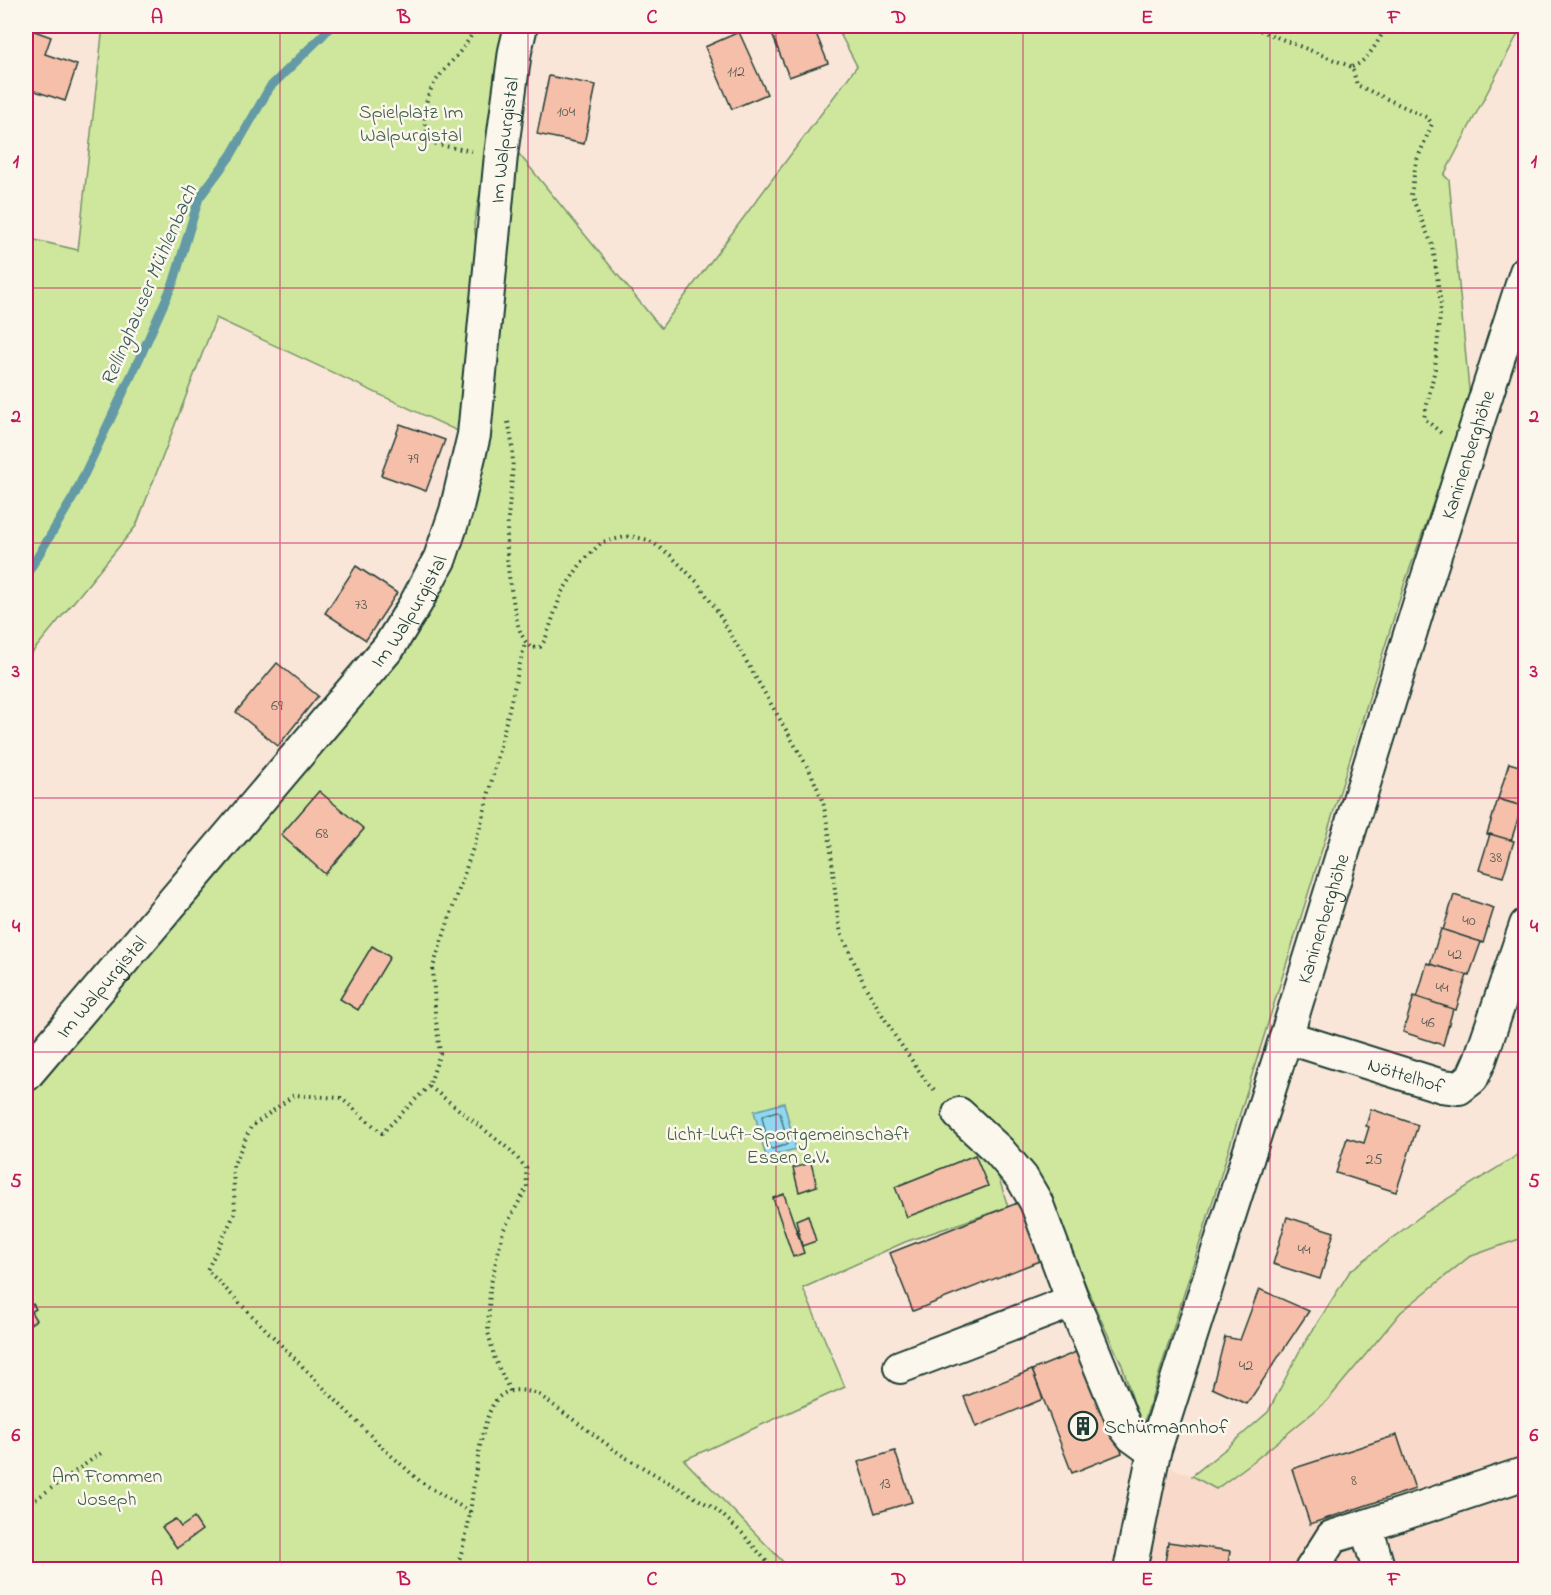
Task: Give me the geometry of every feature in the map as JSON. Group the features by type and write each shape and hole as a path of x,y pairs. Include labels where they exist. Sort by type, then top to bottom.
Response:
{"street":[{"name":"Im Walpurgistal","path":"26,1075 388,648 440,558 456,511 474,435 501,155 515,51 521,26"},
{"name":"Kaninenberghöhe","path":"1130,1569 1154,1452 1286,1036 1422,592 1526,272"},
{"name":"Nöttelhof","path":"1286,1036 1442,1086 1459,1088 1472,1078 1520,968 1526,925"},
{"path":"959,1114 999,1151 1022,1178 1036,1202 1125,1427 1132,1436 1154,1452"},
{"path":"900,1367 1074,1301"},
{"path":"1311,1569 1332,1537 1526,1473"},
{"path":"1366,1526 1378,1569"}],"path":[{"path":"476,26 428,94 424,110 425,127 428,139 438,146 501,155"},
{"path":"1249,26 1352,67 1364,60 1387,26"},
{"path":"1352,67 1357,85 1428,118 1432,124 1416,162 1411,195 1433,247 1441,305 1435,369 1424,418 1466,457"},
{"path":"480,383 507,418 512,438 513,467 507,550 519,630 525,642 531,648 540,647 545,640 562,592 582,562 602,542 630,536 649,540 670,555 697,582 716,609 811,774 823,802 829,833 839,926 865,986 895,1036 929,1085 959,1114"},
{"path":"470,1512 421,1482 384,1449 207,1270 235,1213 233,1166 251,1127 294,1095 341,1098 382,1133 429,1086 440,1053 433,967 482,821 525,642"},
{"path":"429,1086 510,1150 526,1168 527,1187 503,1231 490,1288 488,1332 495,1360 510,1391"},
{"path":"456,1569 470,1512 486,1422 492,1404 500,1395 510,1391 524,1390 538,1394 623,1456 717,1510 742,1533 774,1569"},
{"path":"26,1506 104,1451"}],"shaded area":[{"path":"1525,1237 1525,1569 1138,1570 1171,1467 1216,1489 1327,1401 1401,1312 1469,1257"}],"green space":[{"name":"Spielplatz Im Walpurgistal","path":"103,26 504,26 474,224 484,298 468,436 216,318 136,526 26,660 26,238 78,250"},
{"path":"836,26 1522,26 1444,175 1449,180 1470,400 1404,585 1142,1429 1122,1365 1054,1210 1051,1195 1031,1166 989,1147 1008,1207 905,1242 803,1288 845,1387 684,1460 790,1569 26,1570 26,1084 443,558 506,138 661,328 857,66"},
{"path":"1525,1149 1525,1237 1469,1257 1401,1312 1327,1401 1216,1489 1192,1476 1268,1412 1299,1352 1350,1271 1426,1212"}],"water":[{"path":"784,1103 796,1149 766,1157 754,1111"}],"building":[{"path":"770,26 813,26 828,63 789,77"},
{"path":"26,28 51,37 45,54 77,65 65,101 26,88"},
{"path":"739,32 767,94 732,109 705,47"},
{"path":"549,76 596,85 584,144 537,134"},
{"path":"400,424 445,440 426,491 381,475"},
{"path":"356,566 397,593 366,640 325,613"},
{"path":"277,663 318,696 278,746 236,712"},
{"path":"1509,763 1526,768 1526,795 1522,806 1498,799"},
{"path":"319,791 364,829 325,874 281,835"},
{"path":"1498,799 1522,806 1511,841 1487,834"},
{"path":"1490,834 1514,841 1503,877 1479,870"},
{"path":"1454,895 1494,908 1483,943 1443,930"},
{"path":"1441,929 1481,942 1469,976 1430,964"},
{"path":"372,946 390,957 358,1010 340,999"},
{"path":"1427,963 1467,975 1456,1010 1417,998"},
{"path":"1414,996 1453,1009 1443,1045 1403,1032"},
{"path":"1371,1109 1418,1125 1396,1192 1336,1173 1347,1138 1364,1143"},
{"path":"975,1155 988,1186 907,1217 895,1187"},
{"path":"811,1163 817,1186 799,1192 793,1168"},
{"path":"784,1194 804,1253 793,1257 773,1198"},
{"path":"1020,1202 1042,1260 913,1311 890,1253"},
{"path":"808,1215 816,1241 802,1246 796,1220"},
{"path":"1287,1217 1334,1232 1320,1279 1273,1264"},
{"path":"1259,1289 1309,1311 1247,1404 1212,1388 1225,1337 1240,1340"},
{"path":"33,1304 36,1309 31,1312 36,1320 26,1327 26,1308"},
{"name":"Schürmannhof","path":"1081,1350 1122,1453 1072,1473 1032,1370"},
{"path":"1032,1370 1043,1399 976,1427 964,1397"},
{"path":"1397,1435 1415,1489 1310,1524 1292,1469"},
{"path":"895,1451 912,1502 875,1513 858,1462"},
{"path":"194,1518 202,1530 177,1548 162,1527 175,1519 181,1527"},
{"path":"1168,1542 1230,1551 1227,1570 1164,1570"}],"waterway":[{"name":"Rellinghauser Mühlenbach","path":"26,576 74,496 141,355 174,281 199,198 231,155 270,87 331,26"}],"place":[{"name":"Schürmannhof","path":"1083,1426"}],"park label":[{"name":"Licht-Luft-Sportgemeinschaft Essen e.V.","path":"788,1144"},
{"name":"Am Frommen Joseph","path":"107,1486"}]}
